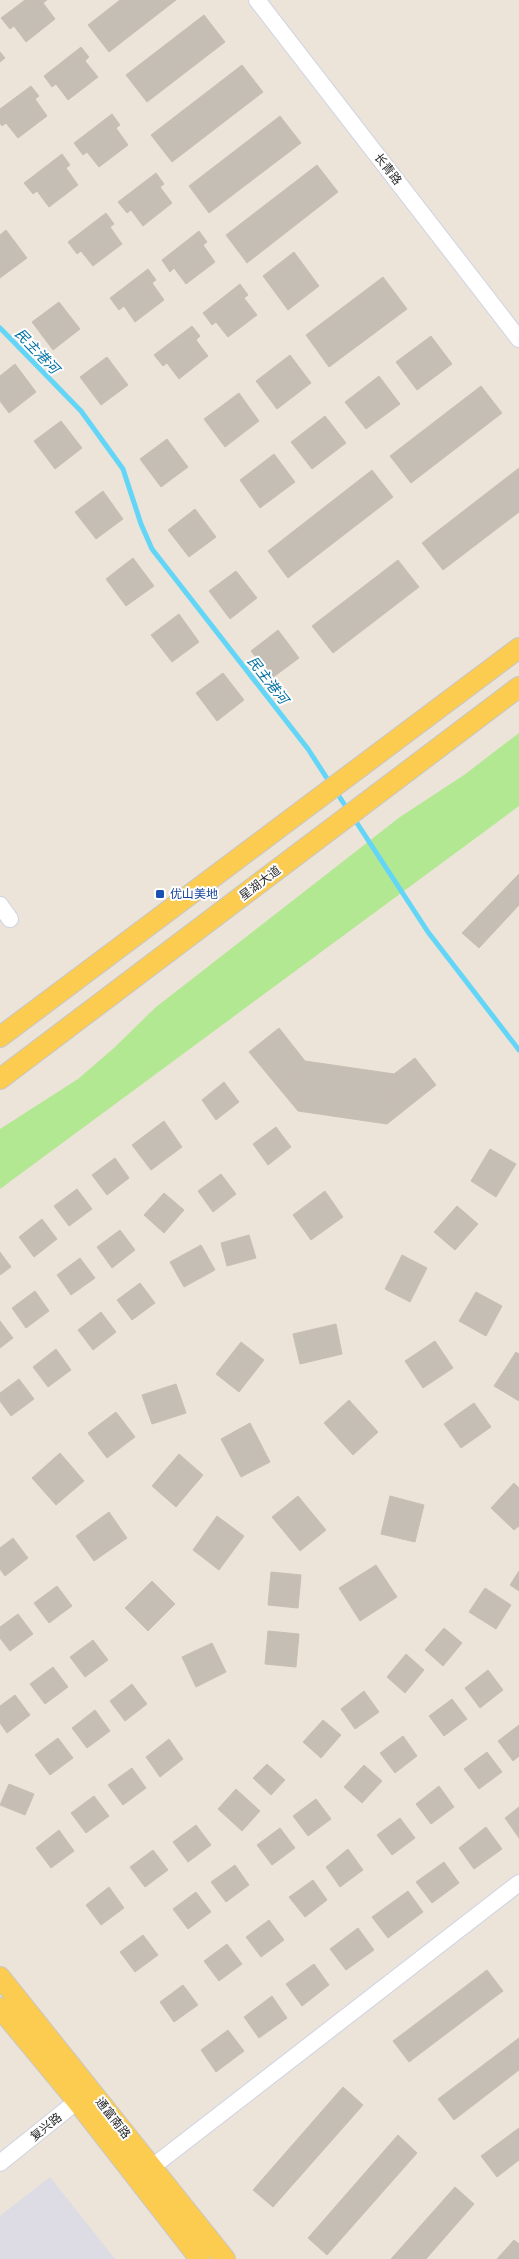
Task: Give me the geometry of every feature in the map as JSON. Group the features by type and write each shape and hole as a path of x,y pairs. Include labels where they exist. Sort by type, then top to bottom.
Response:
{"main road":[{"path":"0,1037 519,648"},
{"name":"星湖大道","path":"0,1079 519,687"},
{"name":"通富南路","path":"0,1978 84,2096 136,2180 200,2259"},
{"name":"通富南路","path":"0,2008 152,2167 225,2259"}],"street":[{"name":"长青路","path":"257,0 519,339"},
{"path":"0,905 10,919"},
{"path":"136,2180 519,1883"},
{"name":"复兴路","path":"0,2163 84,2096"}],"shaded area":[{"path":"50,2177 115,2259 0,2259 0,2216"}],"green space":[{"path":"519,733 519,806 0,1189 0,1129 78,1079 114,1048 156,1007 400,817 464,775"}],"building":[{"path":"25,0 47,0 43,3 55,19 26,42 14,26 10,29 1,18"},
{"path":"120,0 176,0 109,52 88,25"},
{"path":"204,15 225,42 147,102 126,75"},
{"path":"81,47 89,57 85,61 98,77 68,100 56,84 52,87 44,76"},
{"path":"0,52 5,58 0,62"},
{"path":"242,65 263,92 172,162 151,135"},
{"path":"31,86 39,96 35,99 47,116 18,138 6,123 2,126 0,123 0,109"},
{"path":"112,114 120,125 116,128 128,145 99,167 87,152 83,155 74,143"},
{"path":"280,116 301,143 209,213 189,186"},
{"path":"62,154 70,165 66,168 78,185 49,207 37,191 33,194 24,183"},
{"path":"317,165 338,192 247,263 226,235"},
{"path":"156,173 164,184 160,187 172,203 143,226 131,210 127,213 118,202"},
{"path":"106,213 114,224 110,227 122,244 93,266 81,251 77,254 68,242"},
{"path":"6,230 27,258 0,278 0,235"},
{"path":"199,231 207,242 203,245 215,262 186,284 174,268 170,272 162,260"},
{"path":"294,252 319,286 288,310 263,276"},
{"path":"148,269 156,280 152,283 164,300 135,322 124,306 119,310 110,298"},
{"path":"383,277 407,309 329,367 306,335"},
{"path":"240,284 248,295 244,298 257,315 228,337 216,322 212,325 203,313"},
{"path":"59,302 80,329 53,350 32,322"},
{"path":"192,326 200,336 196,340 208,356 179,379 167,363 163,366 154,355"},
{"path":"431,336 452,364 417,390 396,362"},
{"path":"290,355 311,383 277,409 256,381"},
{"path":"107,357 128,385 101,405 80,377"},
{"path":"15,364 36,392 9,413 0,401 0,376"},
{"path":"379,376 400,404 366,429 345,402"},
{"path":"481,386 502,413 411,483 390,456"},
{"path":"239,393 259,421 225,447 204,419"},
{"path":"325,416 346,443 312,469 291,442"},
{"path":"61,421 82,448 55,469 34,441"},
{"path":"167,439 188,467 161,487 140,459"},
{"path":"274,454 295,482 260,508 240,480"},
{"path":"519,468 519,512 443,570 422,543"},
{"path":"372,470 393,497 288,578 268,551"},
{"path":"103,491 123,519 96,539 75,512"},
{"path":"195,509 216,537 189,557 168,530"},
{"path":"133,558 154,586 126,606 106,579"},
{"path":"398,560 419,587 333,653 312,626"},
{"path":"236,571 257,598 230,619 209,591"},
{"path":"179,614 199,642 172,662 151,635"},
{"path":"278,630 299,658 272,678 251,651"},
{"path":"223,673 244,700 217,721 196,693"},
{"path":"519,874 519,905 479,948 462,933"},
{"path":"279,1028 305,1061 298,1111 249,1052"},
{"path":"415,1058 436,1085 387,1124 394,1074"},
{"path":"305,1061 394,1074 387,1124 298,1111"},
{"path":"224,1082 239,1102 216,1120 202,1100"},
{"path":"164,1121 182,1147 151,1170 132,1145"},
{"path":"276,1127 291,1147 268,1165 253,1144"},
{"path":"490,1149 516,1164 496,1197 471,1181"},
{"path":"115,1158 129,1178 107,1195 92,1175"},
{"path":"221,1174 236,1194 213,1212 198,1191"},
{"path":"77,1189 92,1209 69,1226 54,1206"},
{"path":"325,1191 343,1217 311,1240 293,1215"},
{"path":"164,1193 184,1210 164,1233 144,1215"},
{"path":"457,1206 478,1224 455,1250 434,1232"},
{"path":"42,1219 57,1239 34,1257 19,1237"},
{"path":"120,1230 135,1250 112,1268 97,1247"},
{"path":"249,1235 256,1258 227,1266 221,1243"},
{"path":"201,1245 215,1270 184,1287 170,1262"},
{"path":"0,1252 11,1267 0,1275"},
{"path":"402,1255 427,1268 410,1302 385,1289"},
{"path":"80,1258 95,1278 71,1295 57,1275"},
{"path":"140,1283 155,1303 132,1320 117,1300"},
{"path":"35,1291 49,1311 26,1328 12,1308"},
{"path":"476,1292 502,1306 486,1336 459,1321"},
{"path":"101,1312 116,1332 93,1350 78,1330"},
{"path":"0,1321 13,1338 0,1348"},
{"path":"336,1324 342,1354 300,1364 293,1334"},
{"path":"435,1341 453,1368 423,1388 405,1361"},
{"path":"241,1342 264,1360 239,1392 216,1374"},
{"path":"56,1349 71,1370 48,1387 33,1367"},
{"path":"516,1352 519,1354 519,1401 494,1386"},
{"path":"19,1379 34,1399 11,1416 0,1401 0,1393"},
{"path":"176,1384 186,1413 152,1424 142,1395"},
{"path":"349,1400 378,1432 353,1455 324,1423"},
{"path":"474,1403 491,1427 461,1448 444,1424"},
{"path":"116,1412 135,1437 107,1458 88,1433"},
{"path":"250,1423 270,1462 241,1477 221,1439"},
{"path":"60,1453 84,1481 56,1505 32,1478"},
{"path":"179,1454 203,1475 176,1507 152,1486"},
{"path":"514,1483 519,1488 519,1526 514,1530 491,1508"},
{"path":"298,1496 326,1530 300,1551 272,1517"},
{"path":"390,1496 424,1505 415,1542 381,1534"},
{"path":"109,1512 127,1538 94,1561 76,1536"},
{"path":"217,1516 244,1536 219,1570 193,1550"},
{"path":"13,1538 28,1558 5,1576 0,1569 0,1548"},
{"path":"376,1565 397,1597 360,1621 339,1588"},
{"path":"519,1571 519,1591 510,1585"},
{"path":"271,1572 301,1575 298,1608 268,1605"},
{"path":"152,1581 175,1604 148,1631 125,1608"},
{"path":"57,1586 72,1606 49,1623 34,1603"},
{"path":"485,1588 511,1605 496,1629 469,1612"},
{"path":"18,1614 33,1634 10,1651 0,1638 0,1627"},
{"path":"444,1628 462,1643 443,1666 425,1650"},
{"path":"268,1631 299,1634 296,1667 265,1664"},
{"path":"93,1640 108,1660 85,1677 70,1657"},
{"path":"212,1643 226,1672 196,1687 182,1657"},
{"path":"406,1654 424,1670 405,1693 387,1677"},
{"path":"53,1667 68,1687 45,1704 30,1684"},
{"path":"488,1670 503,1690 480,1708 465,1688"},
{"path":"132,1684 147,1704 125,1721 110,1701"},
{"path":"364,1691 379,1712 355,1729 341,1709"},
{"path":"15,1695 30,1715 7,1733 0,1723 0,1706"},
{"path":"452,1699 467,1719 444,1736 429,1716"},
{"path":"95,1710 110,1731 87,1748 72,1728"},
{"path":"323,1720 341,1735 321,1758 303,1742"},
{"path":"519,1725 519,1756 513,1761 498,1741"},
{"path":"403,1736 417,1756 395,1773 380,1753"},
{"path":"58,1738 73,1758 50,1775 35,1755"},
{"path":"169,1739 183,1759 160,1777 146,1757"},
{"path":"487,1752 502,1772 479,1789 464,1769"},
{"path":"267,1764 285,1780 271,1795 253,1778"},
{"path":"364,1765 382,1781 362,1803 344,1787"},
{"path":"132,1768 146,1788 123,1805 108,1785"},
{"path":"9,1784 34,1794 25,1815 0,1805"},
{"path":"439,1786 454,1807 431,1824 416,1804"},
{"path":"236,1789 260,1811 242,1831 218,1809"},
{"path":"94,1796 109,1816 86,1833 71,1813"},
{"path":"316,1799 331,1819 308,1836 293,1816"},
{"path":"519,1807 519,1838 505,1818"},
{"path":"400,1818 415,1838 392,1855 377,1835"},
{"path":"196,1825 211,1845 188,1862 173,1842"},
{"path":"486,1827 502,1849 474,1869 459,1848"},
{"path":"280,1828 295,1848 272,1865 257,1845"},
{"path":"59,1830 74,1851 51,1868 36,1848"},
{"path":"348,1849 363,1870 340,1887 326,1867"},
{"path":"153,1850 168,1870 145,1887 130,1867"},
{"path":"444,1862 459,1883 432,1903 416,1882"},
{"path":"235,1865 249,1885 226,1902 211,1882"},
{"path":"313,1880 327,1900 305,1917 289,1897"},
{"path":"109,1887 124,1908 101,1925 86,1905"},
{"path":"408,1891 423,1912 388,1938 372,1917"},
{"path":"196,1892 211,1912 188,1929 173,1909"},
{"path":"269,1920 284,1940 261,1957 246,1937"},
{"path":"358,1928 374,1950 346,1970 330,1949"},
{"path":"143,1935 158,1955 135,1972 120,1952"},
{"path":"227,1944 242,1964 219,1981 204,1961"},
{"path":"314,1964 329,1985 302,2006 286,1984"},
{"path":"487,1970 503,1991 409,2062 393,2041"},
{"path":"183,1985 198,2005 174,2022 160,2002"},
{"path":"272,1996 287,2018 259,2038 244,2017"},
{"path":"228,2030 244,2051 216,2072 201,2050"},
{"path":"519,2038 519,2070 454,2120 438,2099"},
{"path":"343,2087 363,2105 273,2207 253,2190"},
{"path":"519,2128 519,2160 497,2177 481,2156"},
{"path":"398,2135 417,2153 327,2255 308,2238"},
{"path":"455,2187 474,2204 426,2259 391,2259"},
{"path":"514,2240 519,2244 519,2259 497,2259"}],"waterway":[{"name":"民主港河","path":"0,328 81,411 123,469 141,524 152,549 308,749 330,783"},
{"name":"民主港河","path":"335,790 348,810"},
{"name":"民主港河","path":"353,817 428,932 519,1050"}],"place":[{"name":"优山美地","path":"160,894"}]}
